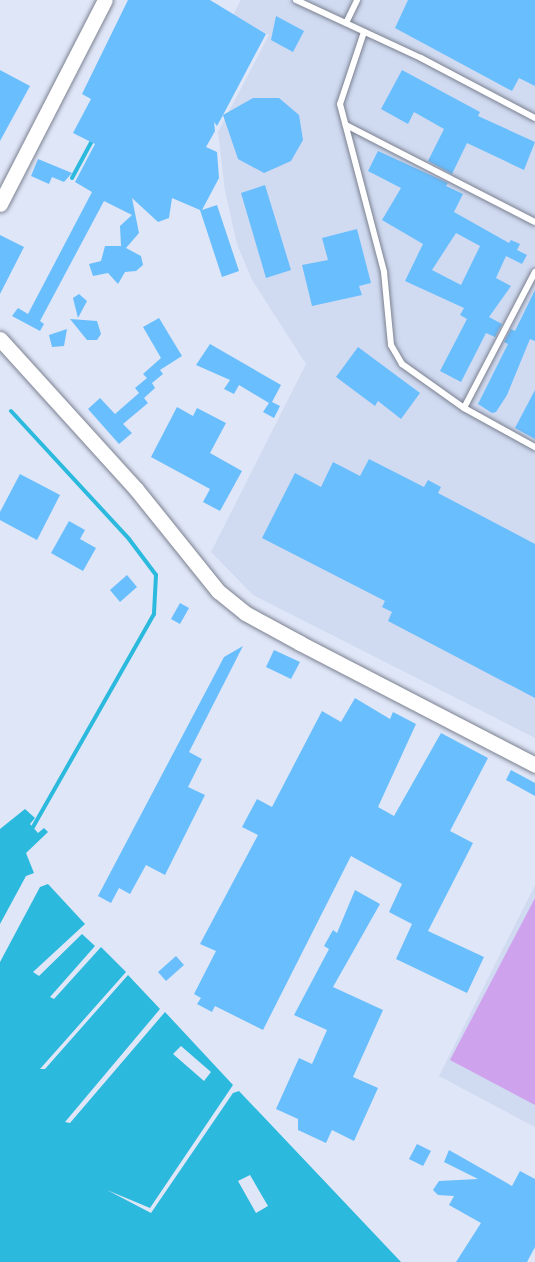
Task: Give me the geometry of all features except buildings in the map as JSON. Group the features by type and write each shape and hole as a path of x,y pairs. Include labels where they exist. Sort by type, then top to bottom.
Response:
{"street":[{"path":"0,204 105,0"},
{"path":"0,339 136,489 218,591 245,613 535,765"}],"lane":[{"path":"296,0 535,118"},
{"path":"346,23 357,0"},
{"path":"364,32 343,86 340,104 384,272 391,345 402,364 464,408 535,447"},
{"path":"346,125 535,222"},
{"path":"464,408 535,272"}],"shaded area":[{"path":"241,0 535,0 535,738 253,595 211,552 306,364 252,280 237,244 225,191 218,132 269,35 233,15"},
{"path":"535,885 535,1127 439,1076"},
{"path":"535,898 535,1105 450,1060"}],"water":[{"path":"25,809 35,818 30,824 38,833 44,828 48,832 26,853 34,873 26,876 0,924 0,829"},
{"path":"48,884 85,924 33,972 39,976 82,934 95,946 50,997 54,999 101,947 126,972 40,1069 45,1069 128,975 160,1009 65,1122 70,1123 165,1012 233,1085 150,1208 107,1190 151,1213 233,1093 239,1091 401,1262 0,1262 0,962 40,887","holes":["181,1046 211,1072 204,1081 173,1054","250,1175 268,1206 256,1213 238,1181"]}],"waterway":[{"path":"72,178 93,139"},
{"path":"11,411 129,539 156,575 154,614 32,829"}]}
